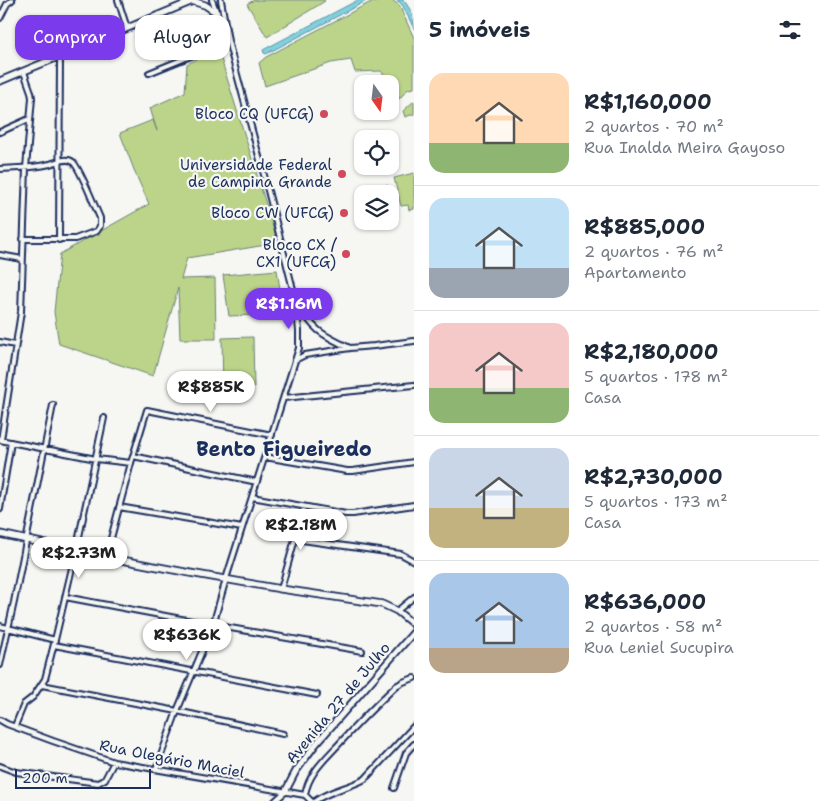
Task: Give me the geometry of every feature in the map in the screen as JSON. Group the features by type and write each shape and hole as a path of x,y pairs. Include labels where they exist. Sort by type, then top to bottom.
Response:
{"main road":[{"path":"127,28 193,1 206,5 217,13"},
{"path":"0,81 53,60"},
{"path":"0,534 106,557 226,579 382,604 397,611 414,625"}],"street":[{"path":"0,18 7,4 12,0"},
{"path":"118,0 127,28"},
{"path":"212,0 217,13"},
{"path":"221,0 224,15"},
{"path":"156,769 177,711 213,625 298,348 299,331 296,301 230,48"},
{"path":"59,240 60,60"},
{"path":"149,73 181,60"},
{"path":"24,72 32,94 26,168 21,312 0,440 131,464"},
{"path":"0,132 29,119"},
{"path":"0,169 42,166 68,160 74,163 101,222 97,231 75,239 23,239"},
{"path":"0,254 22,259"},
{"path":"296,301 306,317 331,346 350,348"},
{"path":"297,319 306,317"},
{"path":"295,360 305,354 331,346 350,348 414,341"},
{"path":"0,342 15,345"},
{"path":"298,348 305,354"},
{"path":"284,398 414,385"},
{"path":"0,664 9,628 53,405"},
{"path":"106,557 147,410 272,434"},
{"path":"15,726 24,704 30,700 42,685 56,640 104,418"},
{"path":"0,509 12,442"},
{"path":"133,456 258,482"},
{"path":"265,458 347,471 414,462"},
{"path":"252,497 346,514 414,505"},
{"path":"119,507 242,528"},
{"path":"281,589 304,507"},
{"path":"295,540 400,554 414,561"},
{"path":"65,597 362,651"},
{"path":"397,611 414,597"},
{"path":"0,626 56,640"},
{"name":"Avenida 27 de Julho","path":"285,792 296,771 315,745 414,632"},
{"path":"54,645 317,695"},
{"path":"311,801 305,795 308,785 320,765 396,686 414,678"},
{"path":"42,685 283,734"},
{"name":"Rua Olegário Maciel","path":"0,720 114,762 305,795"},
{"path":"315,801 332,791 365,779 414,726"},
{"path":"394,788 406,753 414,744"},
{"path":"0,766 16,772 95,784 105,779 114,762"},
{"path":"275,801 285,792"}],"green space":[{"path":"254,0 325,1 267,37 247,4"},
{"path":"380,0 392,0 399,5 414,38 414,88 408,89 399,99 399,75 384,75 381,71 355,72 351,60 331,63 265,86 259,63 266,57 369,3"},
{"path":"195,60 221,60 278,243 187,258 181,279 215,278 216,339 180,339 178,288 153,376 59,344 54,312 60,254 149,204 120,133 153,120 157,131 150,108 185,92 187,64"},
{"path":"414,101 414,114 405,117 403,111"},
{"path":"414,173 414,209 409,210 408,205 401,206 399,185 396,185 394,178"},
{"path":"277,270 284,314 229,316 223,275"},
{"path":"253,337 254,388 223,389 222,338"}],"water":[{"path":"358,0 368,0 266,54 264,53 263,50"},
{"path":"397,0 403,0 408,6 413,17 414,29 403,6"}],"place":[{"name":"Bloco CQ (UFCG)","path":"324,114"},
{"name":"Universidade Federal de Campina Grande","path":"342,174"},
{"name":"Bloco CW (UFCG)","path":"344,213"},
{"name":"Bloco CX / CX1 (UFCG)","path":"346,254"}],"district":[{"name":"Bento Figueiredo","path":"284,449"}]}
